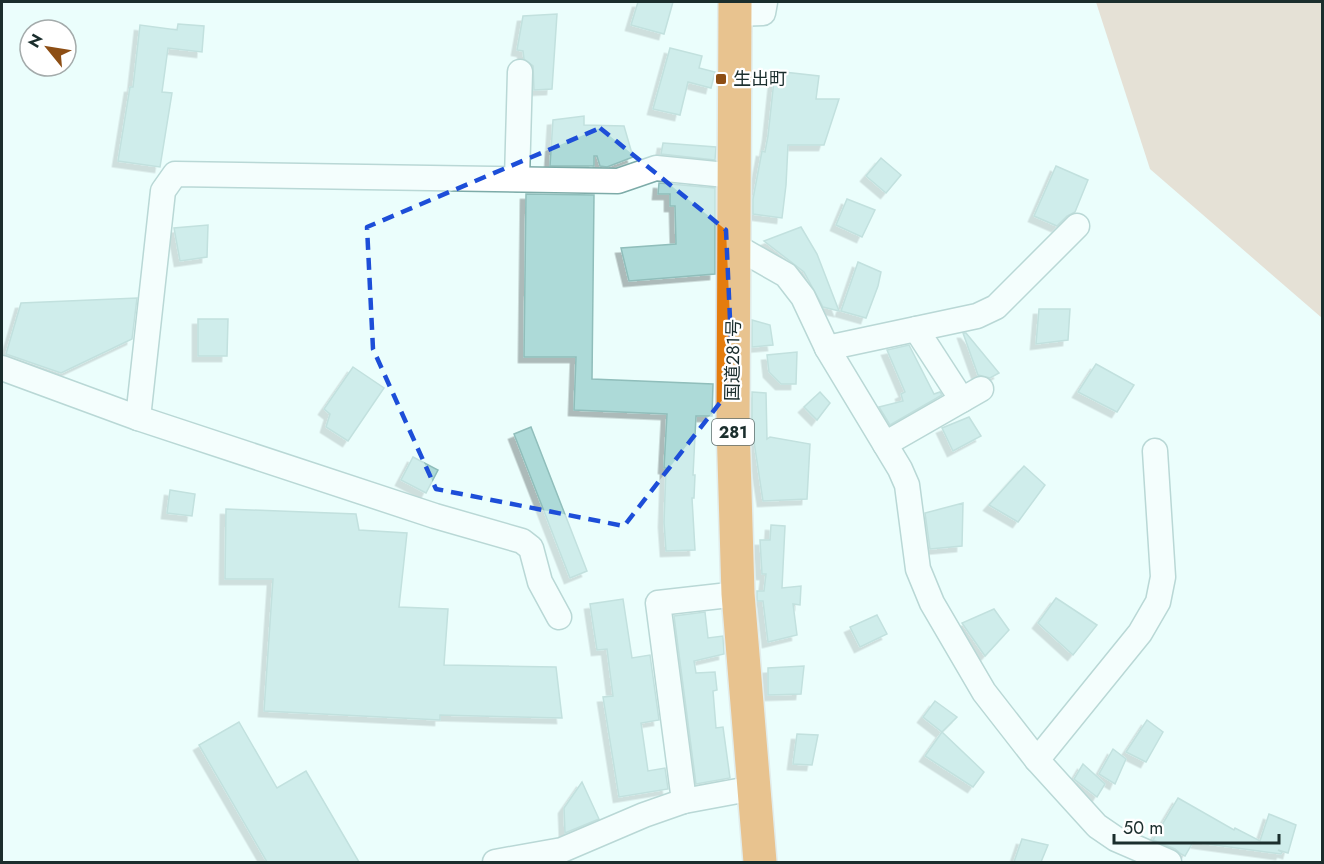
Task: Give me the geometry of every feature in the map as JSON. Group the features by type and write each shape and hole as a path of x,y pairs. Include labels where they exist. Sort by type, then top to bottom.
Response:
{"highway":[{"name":"国道281号","path":"735,8 736,176 733,424 738,594 760,862"}],"street":[{"path":"735,8 763,13 765,2"},
{"path":"517,179 520,72"},
{"path":"138,418 164,191 175,174 624,180 656,168 736,176"},
{"path":"827,348 977,316 996,307 1077,226"},
{"path":"735,246 786,275 803,297 827,348 907,485 918,569 932,603 984,692 1037,760 1097,826 1116,839 1169,862"},
{"path":"885,444 972,395 916,329"},
{"path":"2,368 138,418 435,516 522,541 531,548 540,582 559,617"},
{"path":"1037,760 1140,633 1158,602 1163,577 1155,451"},
{"path":"684,801 658,603 738,594"},
{"path":"495,862 562,850 644,815 684,801 754,788"}],"highlighted area":[{"path":"600,128 726,230 733,386 624,526 436,489 373,349 367,227"}],"shaded area":[{"path":"1096,2 1322,2 1322,318 1150,169"}],"building":[{"path":"638,2 673,2 664,34 631,25"},
{"path":"557,14 552,89 534,90 533,66 524,59 523,51 517,50 523,16"},
{"path":"178,24 204,26 202,52 168,48 162,92 172,93 160,167 118,161 130,87 133,87 140,25 177,30"},
{"path":"670,48 702,56 699,68 715,72 711,88 688,82 680,115 653,109"},
{"path":"775,71 819,76 816,99 839,99 824,145 788,145 782,218 753,214 753,199 762,151 765,152 768,136"},
{"path":"584,116 584,125 624,126 633,157 607,167 600,166 597,156 594,156 594,166 550,166 553,120"},
{"path":"663,143 716,147 715,160 661,154"},
{"path":"881,158 901,175 886,193 866,176"},
{"path":"1056,166 1088,180 1075,212 1057,226 1034,216"},
{"path":"659,183 715,188 715,274 629,281 621,248 676,244 675,206 670,206 670,194 658,194"},
{"path":"526,194 594,195 592,379 713,384 712,416 696,416 694,498 692,498 695,550 666,551 664,522 666,468 664,468 667,414 574,410 576,357 524,357"},
{"path":"847,199 875,210 862,237 836,225"},
{"path":"208,225 207,257 180,261 174,228"},
{"path":"801,227 817,254 839,311 823,307 804,272 764,241"},
{"path":"858,262 881,272 866,318 841,311"},
{"path":"137,298 132,339 61,373 6,354 21,303"},
{"path":"1039,309 1070,309 1068,340 1036,344"},
{"path":"198,319 228,319 227,356 198,356"},
{"path":"752,320 770,325 773,345 752,347"},
{"path":"963,333 966,333 999,373 990,378 978,375"},
{"path":"909,345 934,394 940,392 942,395 890,425 879,407 903,401 901,394 905,392 887,350"},
{"path":"797,352 796,384 781,384 769,372 767,355"},
{"path":"1096,364 1134,385 1117,412 1078,392"},
{"path":"353,367 384,388 348,441 326,427 330,414 324,409"},
{"path":"752,392 766,393 767,439 770,437 810,444 807,499 763,501 752,428"},
{"path":"820,392 830,403 817,420 804,407"},
{"path":"969,417 981,436 953,451 942,428"},
{"path":"531,427 587,571 570,578 514,434"},
{"path":"413,457 438,470 426,493 401,480"},
{"path":"1024,466 1045,485 1018,522 989,505"},
{"path":"170,490 195,494 192,516 167,513"},
{"path":"963,503 962,546 930,549 925,513"},
{"path":"226,509 356,514 359,530 407,533 399,607 448,609 444,665 556,667 562,718 440,715 440,720 264,711 273,579 225,579"},
{"path":"771,525 785,526 782,588 801,586 800,605 793,604 797,635 768,642 763,601 757,601 757,591 764,591 766,574 762,574 760,540 770,540"},
{"path":"1056,598 1097,625 1073,655 1038,623"},
{"path":"623,599 632,658 650,655 659,720 641,723 648,771 665,768 668,789 619,797 603,697 613,696 607,649 597,650 590,604"},
{"path":"994,609 1009,630 985,656 962,623"},
{"path":"705,612 708,638 723,636 724,654 694,661 696,673 715,672 717,690 713,691 716,728 723,727 730,778 696,784 674,616"},
{"path":"877,615 887,634 860,647 850,627"},
{"path":"804,666 801,694 768,695 768,668"},
{"path":"935,701 957,717 942,732 923,717"},
{"path":"1147,720 1163,732 1146,762 1126,752"},
{"path":"239,722 277,788 306,771 359,862 267,862 199,745"},
{"path":"942,732 984,772 973,787 925,756"},
{"path":"797,734 818,735 812,765 793,764"},
{"path":"1113,749 1126,759 1115,784 1099,774"},
{"path":"1083,764 1105,784 1097,797 1074,779"},
{"path":"582,782 599,819 565,833 564,808"},
{"path":"1178,798 1234,830 1235,828 1260,841 1269,814 1296,825 1288,853 1278,850 1282,852 1281,854 1193,842 1185,856 1153,840"},
{"path":"1022,839 1048,845 1041,862 1014,862"}],"place":[{"name":"生出町","path":"721,79"}]}
